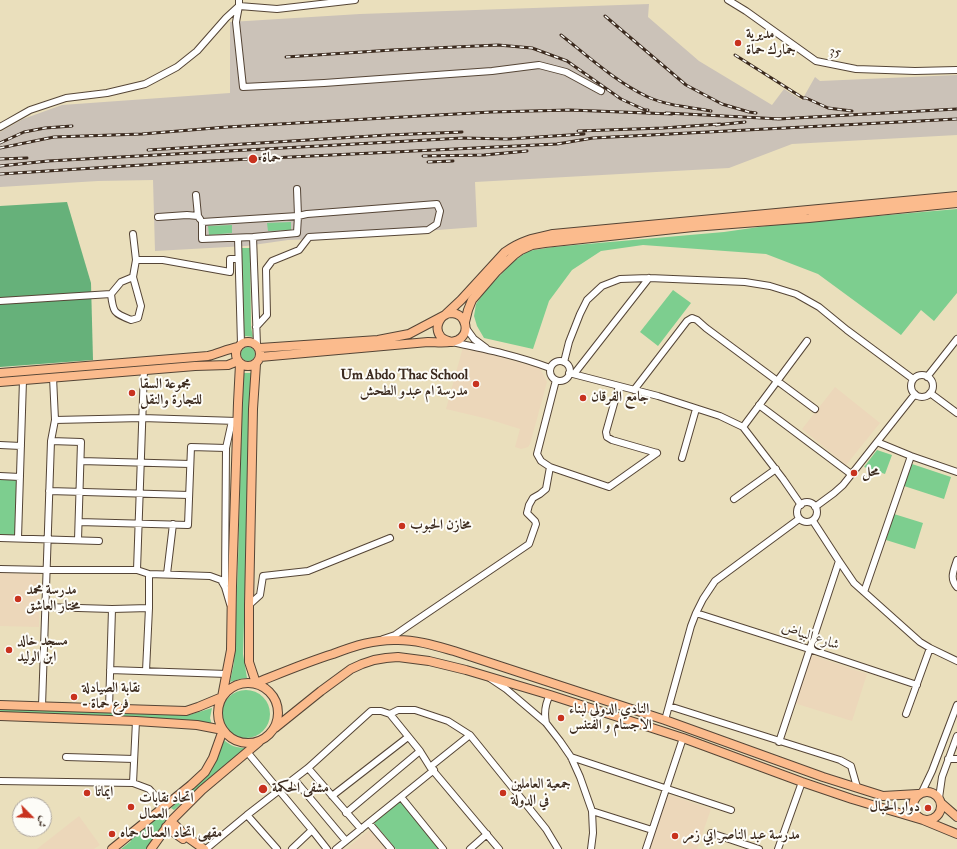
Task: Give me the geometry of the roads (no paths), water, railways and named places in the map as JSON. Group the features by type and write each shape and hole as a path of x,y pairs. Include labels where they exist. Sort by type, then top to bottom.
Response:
{"main road":[{"path":"452,342 444,340 440,337 437,331 437,325 440,319 461,300 505,252 513,246 532,238 553,234 957,196"},
{"path":"239,362 244,366 248,366 258,361 428,342 452,342 458,340 462,338 465,332 468,310 472,300 514,255 532,245 693,227 808,218 957,203"},
{"path":"258,347 378,340 409,334 445,314 451,313 462,317 465,325"},
{"path":"0,373 208,356 219,354 247,342 254,343 258,347 261,354 258,361 253,409 249,606 249,662 256,683"},
{"path":"240,346 236,354 239,362 239,378 234,421 232,650 218,714 219,723 230,738 239,743 250,744 260,741"},
{"path":"0,382 195,366 228,365 239,362"},
{"path":"228,365 233,369 239,378"},
{"path":"256,683 359,644 377,641 404,640 432,645 665,720 823,777 883,796 927,791 931,792 935,794 940,801 957,817"},
{"path":"151,849 168,824 202,790 321,691 351,669 362,664 374,660 398,657 430,661 460,668 550,695 684,738 802,782 922,820 957,834"},
{"path":"0,705 186,711 222,697 228,690 246,682 256,683 272,693 279,710 275,728"},
{"path":"0,716 136,721 197,725 223,730"},
{"path":"112,849 165,807 205,772 213,758 223,730"},
{"path":"920,793 913,802 912,806 915,815 922,820 936,817 941,808 940,801"},
{"path":"168,824 197,849"},
{"path":"168,824 205,849"}],"street":[{"path":"239,3 276,9 355,0"},
{"name":"35","path":"728,0 746,11 816,61 856,69 915,71 957,70"},
{"path":"239,3 236,22 243,87 477,72 539,65 566,72 601,92"},
{"path":"0,127 30,110 66,98 108,93 145,84 177,67 197,51 239,3"},
{"path":"196,194 198,216 202,222 202,239 238,238 297,233 297,189"},
{"path":"202,222 298,216 307,214 437,204 440,211 437,224 428,230 309,237 299,250 272,261 266,269 268,315 256,327"},
{"path":"158,216 198,216"},
{"path":"111,294 113,309 119,315 131,320 138,318 141,306 133,277 136,260 133,234"},
{"path":"253,237 258,347"},
{"path":"238,238 240,346"},
{"path":"136,260 163,260 230,272 230,260 238,259"},
{"path":"0,301 111,294 121,282 133,277"},
{"path":"564,362 569,342 580,314 587,300 602,286 620,279 650,278 745,282 770,286 796,294 819,307 847,330 913,379"},
{"path":"550,368 552,376 556,380 564,379 572,374 650,278"},
{"path":"634,390 687,321 692,318 697,320 815,409"},
{"path":"465,325 474,339 489,350"},
{"path":"927,377 957,340"},
{"path":"743,427 807,341"},
{"path":"452,342 489,350 550,368"},
{"path":"550,368 556,362 564,362 567,364 572,374"},
{"path":"137,570 144,370"},
{"path":"572,374 658,396 720,416 743,427 801,505"},
{"path":"921,375 927,377 932,382 932,390 930,393 921,396 915,394 911,389 913,379 921,375"},
{"path":"42,706 51,441 55,420 53,377"},
{"path":"18,538 23,380"},
{"path":"556,380 537,454 541,461 550,467 609,487 657,453 612,440 607,437 606,432 620,386"},
{"path":"930,393 957,412"},
{"path":"815,507 834,493 851,474 915,394"},
{"path":"759,405 851,474"},
{"path":"682,458 696,409"},
{"path":"55,420 142,418 234,421 226,448 225,586 232,610"},
{"path":"51,441 81,442 78,540"},
{"path":"877,442 957,472"},
{"path":"0,445 21,446"},
{"path":"79,522 188,525 191,447 226,448"},
{"path":"864,592 911,456"},
{"path":"81,461 190,464"},
{"path":"377,641 395,635 528,544 536,524 527,513 529,505 533,498 546,489 550,467"},
{"path":"734,499 776,470"},
{"path":"0,476 20,477"},
{"path":"49,490 189,495"},
{"path":"808,502 813,504 815,507 817,513 813,521 805,522 799,519 797,512 801,505 808,502"},
{"path":"665,720 696,613 715,581 799,519"},
{"path":"813,521 854,584 920,642 957,661"},
{"path":"167,574 173,524"},
{"path":"0,538 99,541"},
{"path":"249,606 260,595 263,576 308,571 390,538"},
{"path":"957,560 952,577 953,582 957,587"},
{"path":"779,742 838,561"},
{"path":"0,569 137,570 149,574 210,576 221,580 225,586"},
{"path":"146,671 149,574"},
{"path":"45,607 149,608"},
{"path":"109,708 112,608"},
{"name":"شارع البياض","path":"696,613 809,648 917,685"},
{"path":"906,714 930,648"},
{"path":"110,670 227,674"},
{"path":"486,676 506,689 546,723 571,757 592,811 593,833 591,849"},
{"path":"546,723 546,703 550,695"},
{"path":"669,706 779,742 840,760 851,766 857,787"},
{"path":"920,793 932,771 957,706"},
{"path":"390,714 398,710 415,710 448,721 470,736 546,829 558,849"},
{"path":"205,849 308,768 371,711 381,711 390,714 432,769 499,849"},
{"path":"133,783 136,721"},
{"path":"336,849 401,797 470,736"},
{"path":"940,801 942,777 957,736"},
{"path":"332,796 408,737"},
{"path":"646,849 684,738"},
{"path":"346,813 420,752"},
{"path":"248,753 327,849"},
{"path":"66,757 134,759"},
{"path":"571,757 731,810"},
{"path":"948,759 957,759"},
{"path":"308,768 361,829"},
{"path":"294,779 346,840"},
{"path":"0,781 133,783 149,789 165,807"},
{"path":"778,849 802,782"},
{"path":"401,797 443,849"},
{"path":"592,811 652,830"},
{"path":"248,815 277,849"},
{"path":"369,822 392,849"},
{"path":"292,849 312,830"},
{"path":"711,833 759,849"},
{"path":"470,849 487,834"}],"railway":[{"path":"605,16 686,85 722,104 756,113"},
{"path":"561,35 614,77 636,91 656,100 711,111"},
{"path":"286,57 498,45 532,48 567,61 621,99 648,110"},
{"path":"735,55 803,98 828,108 852,111"},
{"path":"777,119 957,109"},
{"path":"0,148 54,137 142,134 227,127 491,112 570,110 672,114"},
{"path":"666,113 781,119"},
{"path":"0,174 189,162 557,144 593,138 957,119"},
{"path":"716,125 745,122"},
{"path":"578,131 720,124"},
{"path":"0,143 24,132 45,128 72,126"},
{"path":"148,150 388,135 462,132"},
{"path":"0,166 48,161 463,138 508,139 584,134"},
{"path":"423,156 484,155 527,151"},
{"path":"0,159 27,158"},
{"path":"428,162 453,161"}],"place":[{"name":"مديرية جمارك حماة","path":"738,43"},
{"name":"حماة","path":"253,159"},
{"name":"Um Abdo Thac School مدرسة ام عبدو الطحش","path":"476,384"},
{"name":"مجموعة السقا للتجارة والنقل","path":"132,393"},
{"name":"جامع الفرقان","path":"583,398"},
{"name":"محل","path":"854,473"},
{"name":"مخازن الحبوب","path":"402,526"},
{"name":"مدرسة محمد مختار العاشق","path":"18,599"},
{"name":"مسجد خالد ابن الوليد","path":"9,650"},
{"name":"نقابة الصيادلة - فرع حماة","path":"74,697"},
{"name":"النادي الدولي لبناء الاجسام و الفتنس","path":"561,718"},
{"name":"مشفى الحكمة","path":"263,789"},
{"name":"ايماتا","path":"87,793"},
{"name":"جمعية العاملين في الدولة","path":"503,793"},
{"name":"اتحاد نقابات العمال","path":"131,807"},
{"name":"دوار الحبال","path":"928,808"},
{"name":"مقهى اتحاد العمال حماه","path":"112,834"},
{"name":"مدرسة عبد الناصر ابي زمر","path":"675,836"}]}
